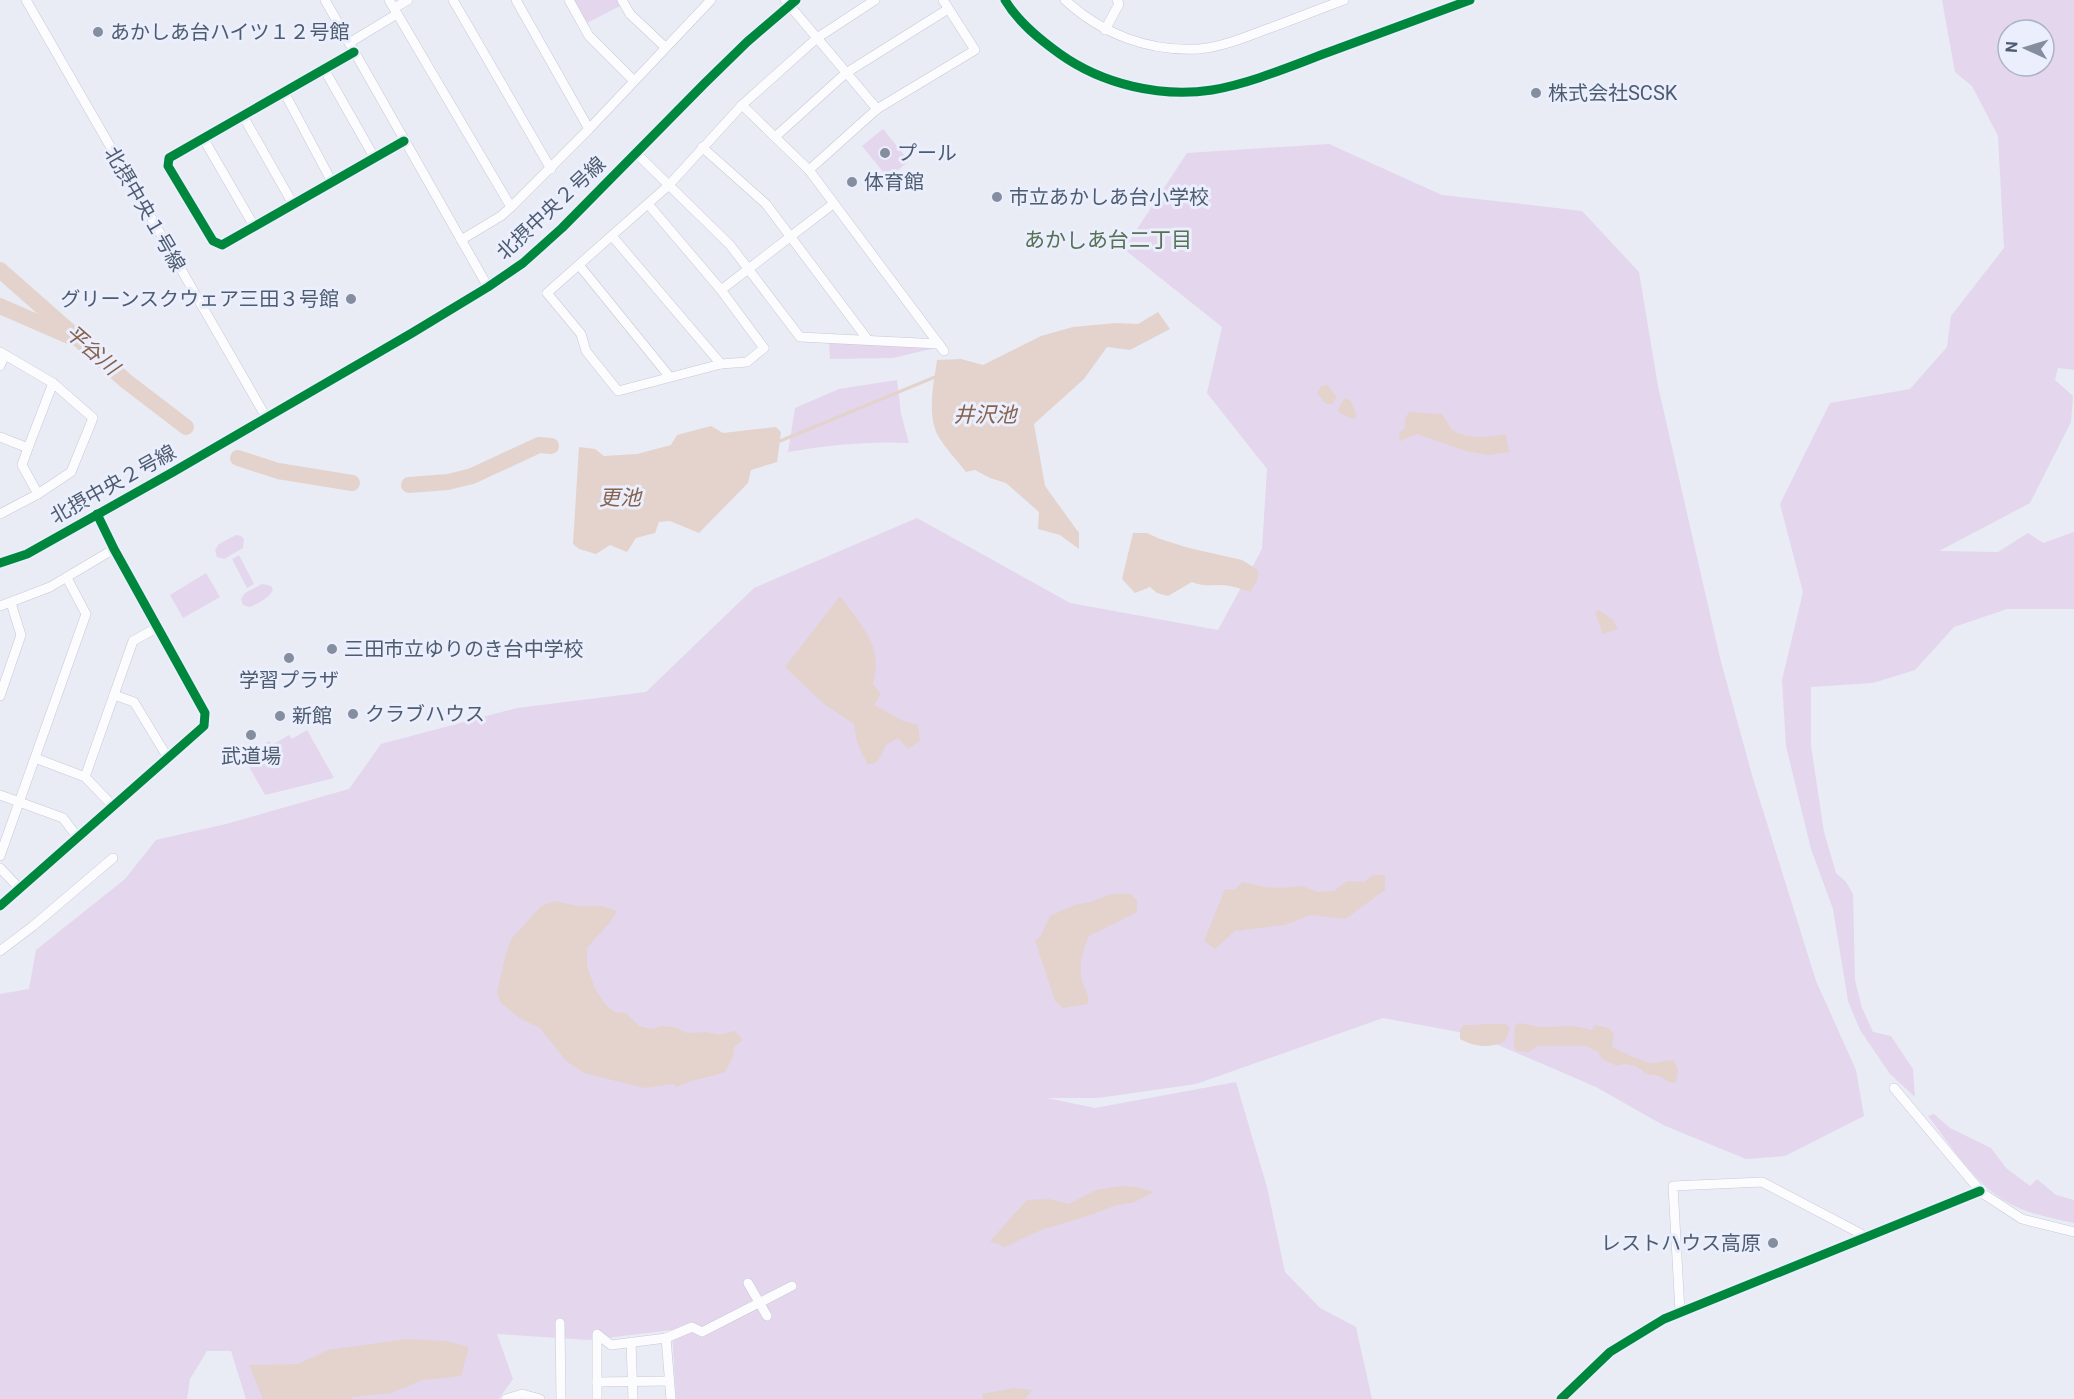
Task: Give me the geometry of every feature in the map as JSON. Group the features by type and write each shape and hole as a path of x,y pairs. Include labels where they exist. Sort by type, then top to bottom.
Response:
{"street":[{"name":"北摂中央１号線","path":"26,0 266,417"},
{"path":"325,0 488,287"},
{"path":"349,43 394,7 408,0"},
{"path":"453,0 551,169"},
{"path":"516,0 589,129"},
{"path":"569,0 589,36 634,81"},
{"path":"622,0 630,14 665,47"},
{"path":"648,204 721,290 764,348 747,362 721,364 618,390 586,351 581,334 547,293 669,185 742,105 817,38 875,0"},
{"path":"1005,0 1029,29 1073,63 1120,82 1163,92 1210,90 1255,79 1470,0"},
{"path":"1065,0 1105,30 1144,45 1201,49 1242,39 1344,0"},
{"path":"1105,30 1119,4 1117,0"},
{"path":"461,240 512,207 589,129 707,1"},
{"name":"北摂中央２号線","path":"0,563 27,554 242,431 488,287 523,263 562,228 705,83 790,2"},
{"path":"790,2 877,109"},
{"path":"776,137 846,73 946,4 975,50 877,109 809,170"},
{"path":"394,7 512,207"},
{"path":"354,52 169,158 168,166 213,241 222,245 404,141"},
{"path":"324,69 374,157"},
{"path":"284,92 332,182"},
{"path":"636,153 730,245 800,337 868,340 941,348 809,170 742,105"},
{"path":"243,116 293,204"},
{"path":"203,138 254,226"},
{"path":"702,147 766,204 868,340"},
{"path":"721,290 833,204"},
{"path":"612,236 721,364"},
{"path":"579,265 669,376"},
{"path":"0,366 2,353 53,383 93,418 71,472 38,494 0,514"},
{"path":"38,494 22,465 53,383"},
{"path":"0,437 28,448"},
{"path":"0,906 204,726 206,713 114,549 97,514"},
{"path":"0,606 67,578 114,549"},
{"path":"0,856 86,614 67,578"},
{"path":"0,696 21,635 11,603"},
{"path":"85,777 133,641 158,627"},
{"path":"114,695 134,702 168,758"},
{"path":"35,758 85,777 113,806"},
{"path":"0,795 63,818 78,838"},
{"path":"0,951 113,858"},
{"path":"0,868 20,889"},
{"path":"1894,1088 1980,1191 2022,1219 2074,1232"},
{"path":"1680,1312 1673,1186 1762,1182 1867,1237"},
{"path":"1561,1399 1610,1352 1664,1319 1980,1191"},
{"path":"748,1283 767,1316"},
{"path":"597,1399 597,1334 611,1345 666,1338 692,1328 702,1332 792,1286"},
{"path":"560,1323 561,1399"},
{"path":"666,1338 671,1399"},
{"path":"631,1342 633,1399"},
{"path":"597,1382 669,1381"},
{"path":"506,1399 522,1394 540,1399"}],"shaded area":[{"path":"569,0 617,0 620,6 583,25"},
{"path":"1942,0 2074,0 2074,370 2058,368 2055,380 2073,396 2071,422 2030,503 1939,551 1998,552 2028,533 2043,543 2074,532 2074,609 2007,609 1954,627 1915,670 1873,683 1811,687 1811,746 1824,832 1836,873 1846,882 1853,894 1855,980 1862,1008 1873,1032 1891,1036 1913,1069 1915,1097 1890,1074 1860,1030 1848,1001 1833,909 1811,849 1786,746 1782,680 1803,592 1780,504 1830,403 1910,389 1947,347 1951,316 2004,248 1998,136 1972,86 1955,72"},
{"name":"プール","path":"883,129 909,161 888,178 862,146"},
{"path":"1329,144 1442,195 1582,211 1639,272 1658,386 1720,658 1752,775 1816,981 1856,1070 1864,1116 1785,1156 1746,1159 1663,1125 1596,1087 1475,1035 1383,1018 1196,1084 1098,1098 1047,1098 1095,1108 1236,1082 1267,1187 1285,1272 1320,1308 1356,1327 1372,1399 676,1399 672,1330 589,1340 497,1334 513,1379 499,1399 246,1399 231,1351 207,1351 190,1379 187,1399 0,1399 0,994 29,989 36,950 125,879 156,840 226,824 349,789 381,744 517,708 646,692 754,588 917,518 1070,603 1218,630 1262,549 1267,469 1207,393 1222,327 1124,249 1187,153"},
{"path":"829,342 935,348 893,358 830,359"},
{"path":"897,380 901,414 909,443 848,444 788,452 795,408 839,389"},
{"path":"236,535 244,539 243,548 224,559 217,557 215,550 219,544"},
{"path":"239,555 254,584 247,588 232,559"},
{"path":"206,573 220,597 183,618 170,595"},
{"path":"262,584 270,586 272,592 259,603 250,607 243,605 241,599 245,593"},
{"path":"307,730 334,778 265,795 243,756 269,741 272,745 289,735 292,739"},
{"path":"1934,1114 1950,1128 1991,1148 2006,1168 2030,1186 2037,1179 2056,1195 2074,1200 2074,1223 2025,1210 2007,1202 1988,1189 1961,1159 1928,1116"}],"water":[{"name":"井沢池","path":"1158,312 1170,329 1130,350 1107,347 1084,379 1034,424 1045,486 1079,533 1079,549 1060,535 1038,529 1039,512 1006,483 975,470 966,472 937,434 932,407 937,360 961,359 983,365 1041,336 1073,327 1116,323 1138,324"},
{"path":"1327,385 1337,397 1332,404 1326,404 1317,393 1321,386"},
{"path":"1346,398 1351,401 1357,416 1353,419 1338,412 1341,403"},
{"path":"1409,412 1442,414 1452,429 1465,435 1487,437 1506,434 1509,452 1489,455 1466,451 1417,434 1400,441 1399,433 1405,428 1405,419"},
{"name":"更池","path":"711,426 723,433 776,427 781,432 777,462 751,470 748,483 699,533 670,521 659,522 655,533 636,538 627,552 610,545 596,554 579,549 573,544 579,447 595,449 604,456 637,454 671,445 677,435"},
{"path":"1133,533 1147,533 1189,548 1242,560 1258,570 1258,579 1250,592 1236,587 1192,582 1168,596 1157,593 1150,587 1135,593 1122,579"},
{"path":"840,596 863,627 873,647 876,670 873,684 881,694 874,705 903,721 918,725 920,741 908,749 898,738 886,745 878,761 868,765 857,743 854,724 824,704 785,667"},
{"path":"1599,610 1613,620 1618,629 1603,634 1595,613"},
{"path":"1373,875 1385,875 1385,890 1345,919 1311,915 1285,925 1235,931 1215,949 1204,941 1225,889 1234,890 1243,882 1265,887 1303,886 1317,892 1334,891 1347,881 1364,882"},
{"path":"1111,894 1131,894 1137,901 1137,912 1089,936 1081,963 1081,974 1088,1004 1063,1008 1055,1001 1035,940 1040,937 1050,916 1074,905 1091,902"},
{"path":"555,901 578,906 602,906 617,911 587,948 587,966 595,989 606,1005 614,1012 626,1013 639,1026 652,1029 661,1026 674,1027 687,1033 707,1032 720,1035 735,1031 743,1040 734,1047 733,1057 725,1072 676,1087 673,1084 644,1088 584,1073 566,1061 540,1028 519,1018 500,1002 497,992 512,938 541,906"},
{"path":"1519,1023 1541,1027 1574,1026 1592,1030 1595,1025 1609,1028 1614,1034 1612,1047 1649,1063 1673,1060 1678,1069 1676,1083 1668,1082 1660,1076 1647,1074 1636,1066 1625,1064 1617,1066 1602,1059 1598,1052 1586,1046 1537,1046 1529,1052 1516,1051 1515,1026"},
{"path":"1506,1024 1510,1028 1505,1041 1500,1044 1482,1046 1460,1039 1460,1029 1464,1025"},
{"path":"1121,1186 1154,1192 1135,1202 1113,1206 1041,1230 1005,1247 990,1241 1027,1200 1048,1199 1069,1204 1096,1190"},
{"path":"407,1339 446,1341 469,1347 461,1376 423,1380 391,1393 351,1399 263,1399 249,1365 298,1364 328,1350"},
{"path":"1014,1388 1032,1390 1025,1399 983,1399 982,1394"}],"waterway":[{"name":"平谷川","path":"0,270 126,381 186,427"},
{"path":"0,306 71,337"},
{"path":"780,441 935,377"},
{"name":"平谷川","path":"409,485 448,482 472,476 539,445 551,446"},
{"name":"平谷川","path":"238,458 278,471 352,483"}],"cycle path":[{"path":"0,563 27,554 173,472 412,333 523,263 562,228 747,42 796,0"},
{"path":"1005,0 1016,16 1037,36 1076,64 1113,81 1172,92 1212,90 1257,79 1470,0"},
{"path":"354,52 169,158 168,166 213,241 222,245 404,141"},
{"path":"0,906 204,726 205,713 97,514"},
{"path":"1561,1399 1610,1352 1664,1319 1980,1191"}],"place":[{"name":"あかしあ台ハイツ１２号館","path":"98,32"},
{"name":"株式会社SCSK","path":"1536,93"},
{"name":"プール","path":"885,153"},
{"name":"体育館","path":"852,182"},
{"name":"市立あかしあ台小学校","path":"997,197"},
{"name":"グリーンスクウェア三田３号館","path":"351,299"},
{"name":"三田市立ゆりのき台中学校","path":"332,649"},
{"name":"学習プラザ","path":"289,658"},
{"name":"クラブハウス","path":"353,714"},
{"name":"新館","path":"280,716"},
{"name":"武道場","path":"251,735"},
{"name":"レストハウス高原","path":"1773,1243"}],"district":[{"name":"あかしあ台二丁目","path":"1108,240"}]}
